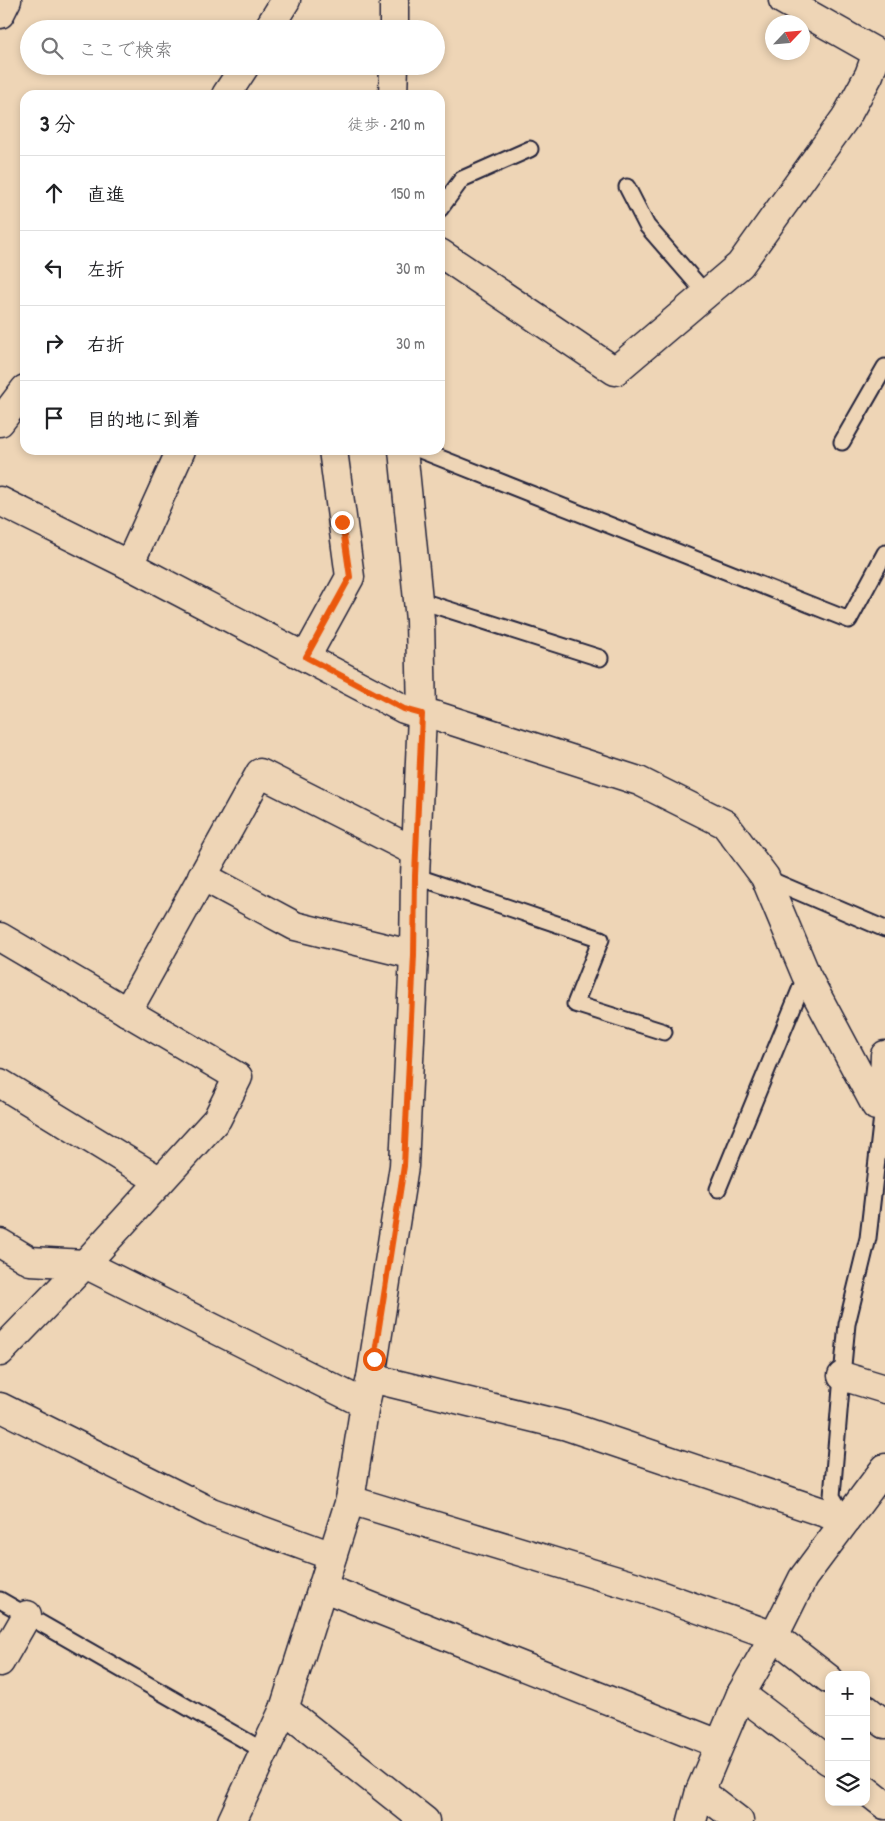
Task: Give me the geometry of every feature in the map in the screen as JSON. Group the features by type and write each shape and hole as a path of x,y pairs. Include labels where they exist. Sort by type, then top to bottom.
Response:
{"street":[{"path":"0,14 7,0"},
{"path":"274,20 286,0"},
{"path":"394,0 394,20"},
{"path":"445,257 615,371 746,258 846,117 881,54 783,0"},
{"path":"229,90 238,75"},
{"path":"394,75 394,90"},
{"path":"0,422 20,396"},
{"path":"129,565 180,455"},
{"path":"306,657 350,577 334,455"},
{"path":"232,1821 284,1709 350,1500 404,1166 414,955 422,714 418,600 404,455"},
{"path":"0,501 129,565 404,709 434,715 640,781 725,824 765,877 806,975 876,1106 883,1107 885,1055"},
{"path":"127,1012 260,773 416,864"},
{"path":"202,876 295,926 414,955"},
{"path":"0,937 238,1077 217,1119 85,1264 0,1352"},
{"path":"0,1083 160,1181"},
{"path":"0,1242 30,1260 85,1264 368,1391 567,1426 846,1520"},
{"path":"842,1376 885,1389"},
{"path":"0,1407 211,1512 332,1556"},
{"path":"692,1821 700,1791 741,1694 774,1636 803,1578 885,1468"},
{"path":"350,1500 637,1587 774,1636 825,1676"},
{"path":"322,1587 719,1744"},
{"path":"0,1662 27,1615"},
{"path":"741,1694 828,1761"},
{"path":"284,1709 426,1821"},
{"path":"870,1712 885,1724"},
{"path":"700,1791 739,1821"},
{"path":"870,1793 885,1805"}],"lane":[{"path":"445,203 462,179 530,149"},
{"path":"627,187 647,226 706,294"},
{"path":"842,442 885,367"},
{"path":"433,455 849,620 885,553"},
{"path":"418,600 600,658"},
{"path":"416,864 601,939 575,1004 664,1032"},
{"path":"765,877 885,929"},
{"path":"718,1189 806,975"},
{"path":"846,1520 832,1496 842,1376 847,1324 868,1238 883,1107"},
{"path":"0,1600 264,1751"}],"route":[{"path":"342,522 350,577 306,657 404,709 422,714 415,876 414,955 404,1166 374,1359"}]}
